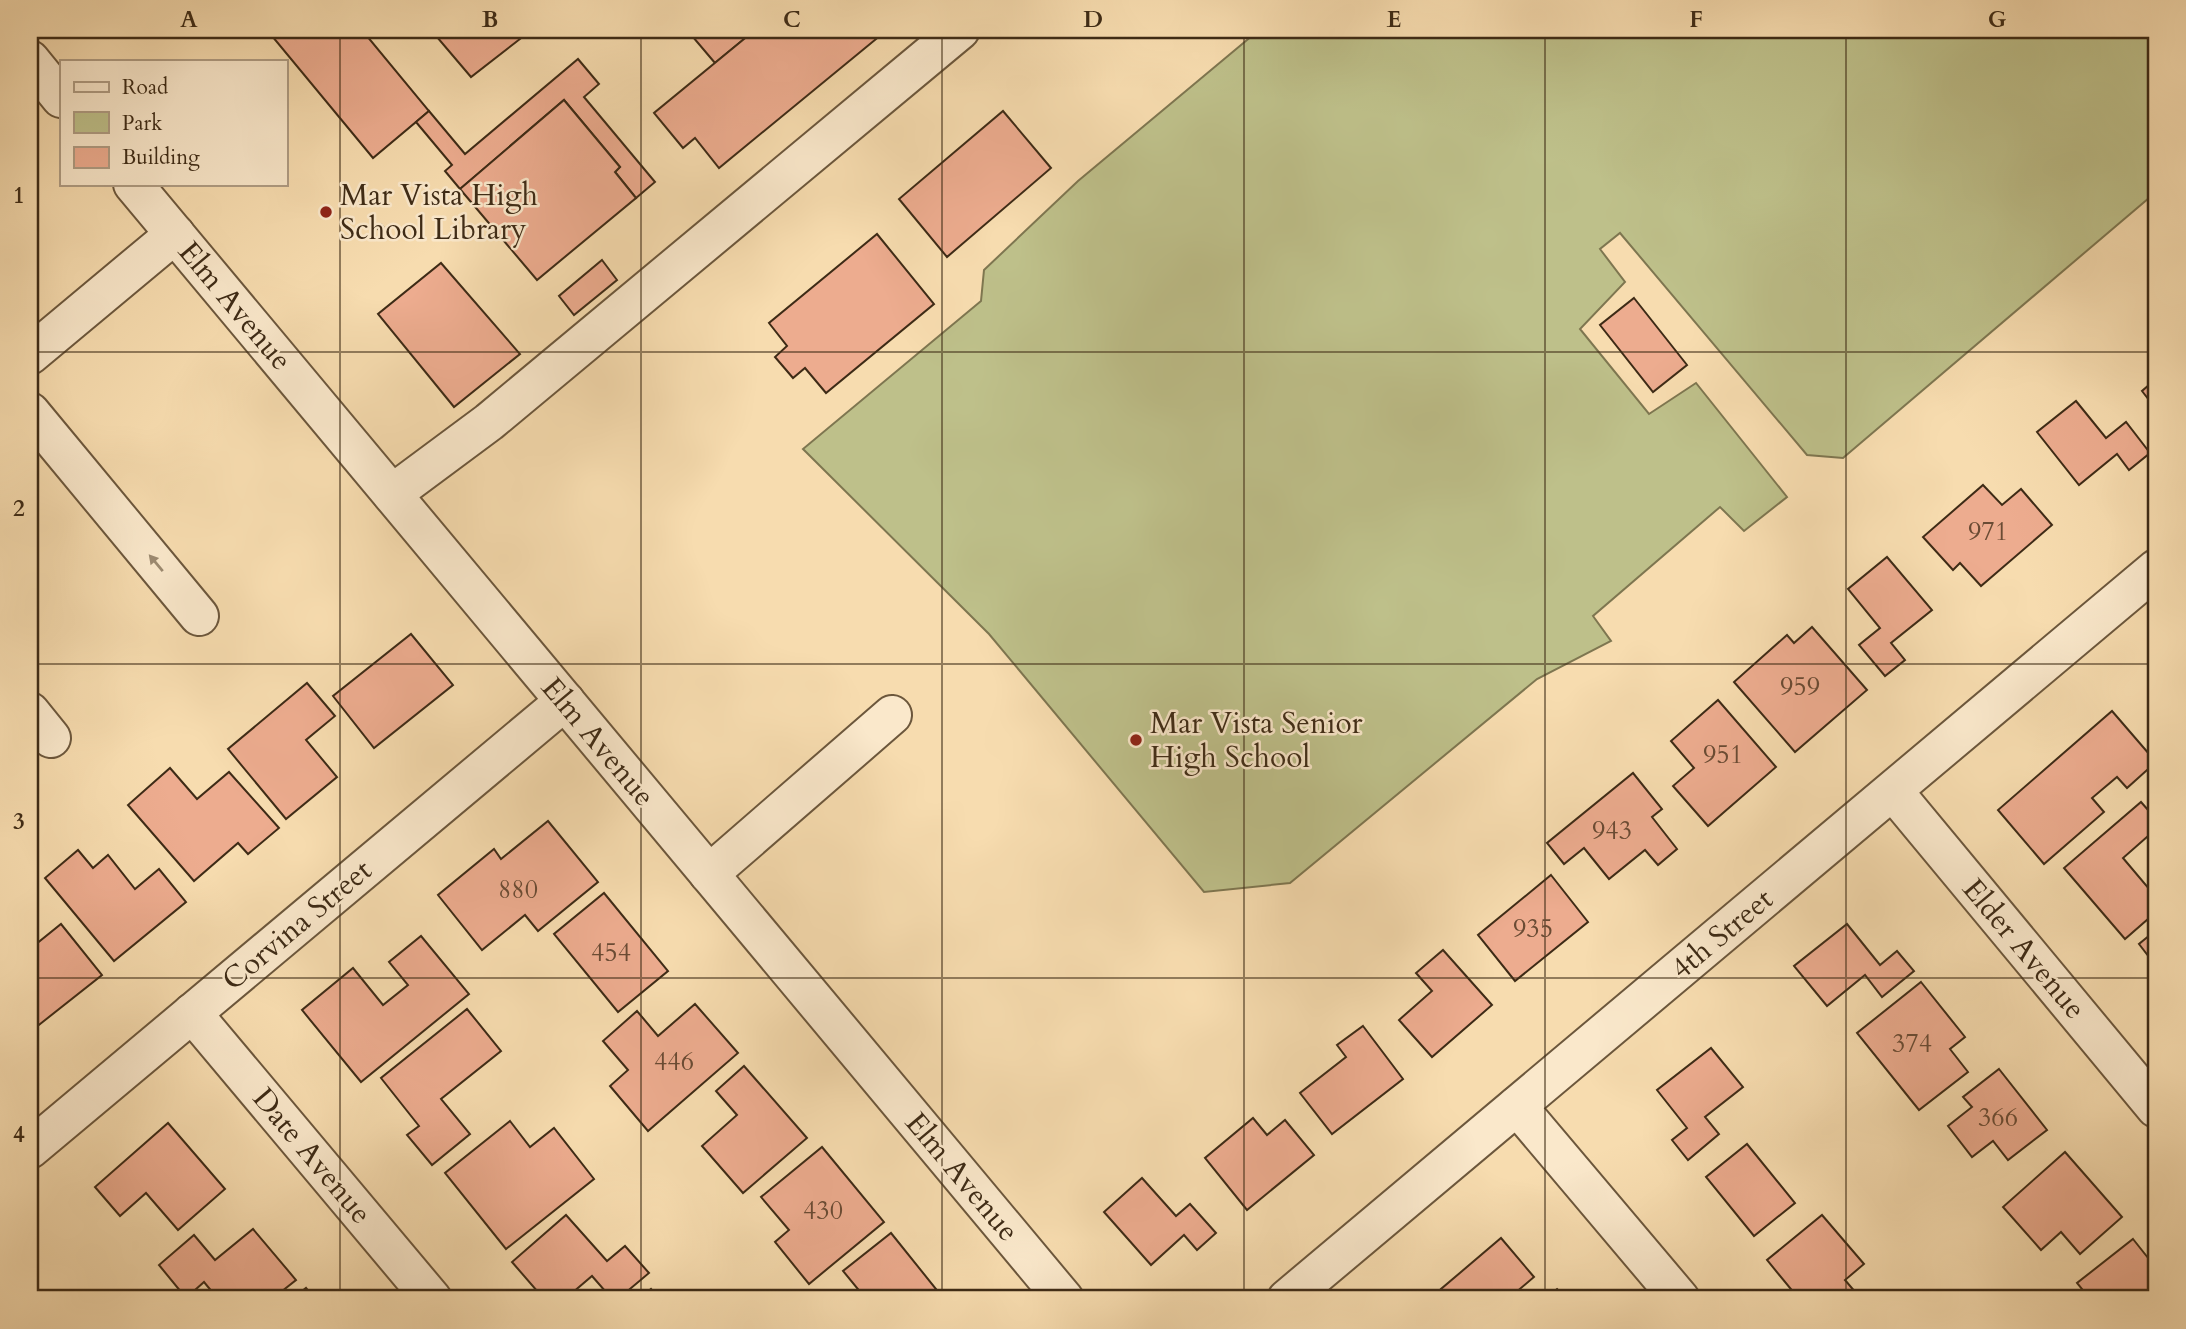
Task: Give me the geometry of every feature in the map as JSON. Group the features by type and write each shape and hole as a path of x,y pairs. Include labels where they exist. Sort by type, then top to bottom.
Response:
{"street":[{"path":"392,494 489,422 960,30"},
{"path":"30,60 60,97"},
{"name":"Elm Avenue","path":"135,186 1064,1299"},
{"path":"30,355 175,234"},
{"path":"30,412 199,616"},
{"name":"4th Street","path":"1287,1299 2156,569"},
{"name":"Corvina Street","path":"30,1149 565,701"},
{"path":"709,874 892,715"},
{"name":"Elder Avenue","path":"1893,791 2156,1108"},
{"name":"Date Avenue","path":"192,1013 432,1299"},
{"path":"1517,1106 1680,1299"}],"path":[{"path":"369,236 386,223"}],"green space":[{"path":"1259,30 2156,30 2156,192 1843,458 1807,455 1620,233 1600,249 1625,282 1580,329 1649,414 1696,383 1787,497 1744,531 1720,507 1593,616 1611,641 1537,679 1290,883 1204,892 989,634 803,449 981,301 984,270 1078,181"}],"building":[{"path":"267,30 362,30 429,111 373,158"},
{"path":"431,30 527,30 529,32 471,77"},
{"path":"687,30 755,30 715,63"},
{"path":"755,30 887,30 719,168 695,138 683,148 654,113"},
{"path":"578,59 599,84 584,97 655,182 636,198 615,172 620,167 564,100 460,189 445,171 452,165 416,122 429,111 465,154"},
{"path":"564,100 620,167 615,172 636,198 537,280 460,189"},
{"path":"1003,111 1051,168 947,257 899,199"},
{"path":"877,234 934,304 826,393 805,368 793,378 775,357 787,346 769,323"},
{"path":"602,260 617,280 574,315 559,296"},
{"path":"441,263 520,354 454,407 378,314"},
{"path":"1634,298 1687,365 1653,392 1600,325"},
{"path":"2156,379 2156,409 2142,391"},
{"path":"2076,401 2106,438 2126,422 2150,453 2129,470 2117,454 2079,485 2037,432"},
{"path":"1983,485 2002,505 2021,489 2052,525 1981,586 1960,563 1953,570 1923,537"},
{"path":"1887,557 1932,610 1891,643 1905,660 1885,676 1859,645 1880,628 1848,589"},
{"path":"1812,627 1867,690 1795,752 1734,682 1787,635 1794,643"},
{"path":"411,634 453,685 374,748 333,696"},
{"path":"307,683 335,716 306,740 337,777 286,819 228,749"},
{"path":"1718,700 1776,767 1708,826 1673,786 1694,768 1671,741"},
{"path":"2112,711 2156,762 2127,788 2117,777 2092,798 2104,812 2044,864 1998,810"},
{"path":"170,768 197,799 229,772 279,828 248,854 238,843 194,881 128,805"},
{"path":"1633,773 1662,809 1652,817 1677,849 1658,865 1645,850 1609,879 1584,848 1564,864 1547,843"},
{"path":"2141,802 2156,819 2156,829 2123,858 2156,897 2156,912 2125,939 2064,868"},
{"path":"548,821 598,882 538,931 525,915 482,950 438,895 494,849 501,859"},
{"path":"78,850 93,868 108,855 135,889 159,869 186,902 114,961 45,878"},
{"path":"1551,875 1588,922 1515,981 1478,935"},
{"path":"604,893 668,971 618,1012 554,934"},
{"path":"61,924 102,975 30,1032 30,949"},
{"path":"1847,924 1880,965 1897,951 1914,971 1882,997 1865,975 1827,1006 1794,966"},
{"path":"2156,930 2156,966 2139,944"},
{"path":"421,936 469,994 361,1082 302,1010 353,968 383,1005 408,985 389,962"},
{"path":"1443,950 1492,1005 1432,1057 1399,1020 1432,991 1416,973"},
{"path":"1921,982 1965,1037 1950,1049 1968,1072 1919,1110 1857,1033"},
{"path":"695,1004 738,1053 648,1131 610,1086 628,1070 603,1041 637,1011 658,1036"},
{"path":"467,1009 501,1051 441,1099 470,1134 432,1165 407,1135 419,1126 381,1078"},
{"path":"1363,1026 1403,1079 1332,1134 1300,1093 1346,1057 1337,1045"},
{"path":"1711,1048 1743,1087 1705,1117 1719,1134 1688,1160 1672,1140 1687,1128 1657,1090"},
{"path":"744,1066 807,1138 743,1193 702,1146 737,1115 716,1091"},
{"path":"1999,1069 2047,1130 2008,1160 1993,1141 1972,1157 1948,1126 1972,1107 1963,1097"},
{"path":"1253,1118 1267,1135 1285,1120 1314,1155 1247,1210 1205,1158"},
{"path":"510,1121 530,1147 554,1128 594,1179 506,1249 445,1173"},
{"path":"168,1123 225,1189 178,1230 146,1193 120,1216 95,1187"},
{"path":"1747,1144 1795,1203 1754,1236 1706,1177"},
{"path":"822,1147 884,1222 809,1284 775,1242 789,1230 761,1197"},
{"path":"2065,1152 2122,1217 2080,1254 2061,1232 2041,1250 2003,1207"},
{"path":"1142,1178 1176,1216 1190,1204 1216,1233 1197,1250 1184,1235 1151,1265 1104,1212"},
{"path":"566,1215 607,1261 625,1246 649,1273 618,1299 612,1299 592,1276 565,1299 544,1299 512,1262"},
{"path":"1822,1215 1864,1264 1845,1280 1857,1294 1850,1299 1799,1299 1767,1260"},
{"path":"253,1229 296,1280 272,1299 218,1299 204,1282 186,1298 159,1265 194,1235 215,1260"},
{"path":"891,1233 944,1299 866,1299 843,1271"},
{"path":"1501,1238 1534,1277 1508,1299 1449,1299 1441,1289"},
{"path":"2133,1239 2156,1268 2156,1299 2090,1299 2077,1283"},
{"path":"306,1288 315,1299 292,1299"},
{"path":"651,1289 660,1299 639,1299"},
{"path":"1557,1289 1567,1299 1545,1299"},
{"path":"40,1292 46,1299 32,1299"}],"place":[{"name":"Mar Vista High School Library","path":"326,212"},
{"name":"Mar Vista Senior High School","path":"1136,740"}]}
